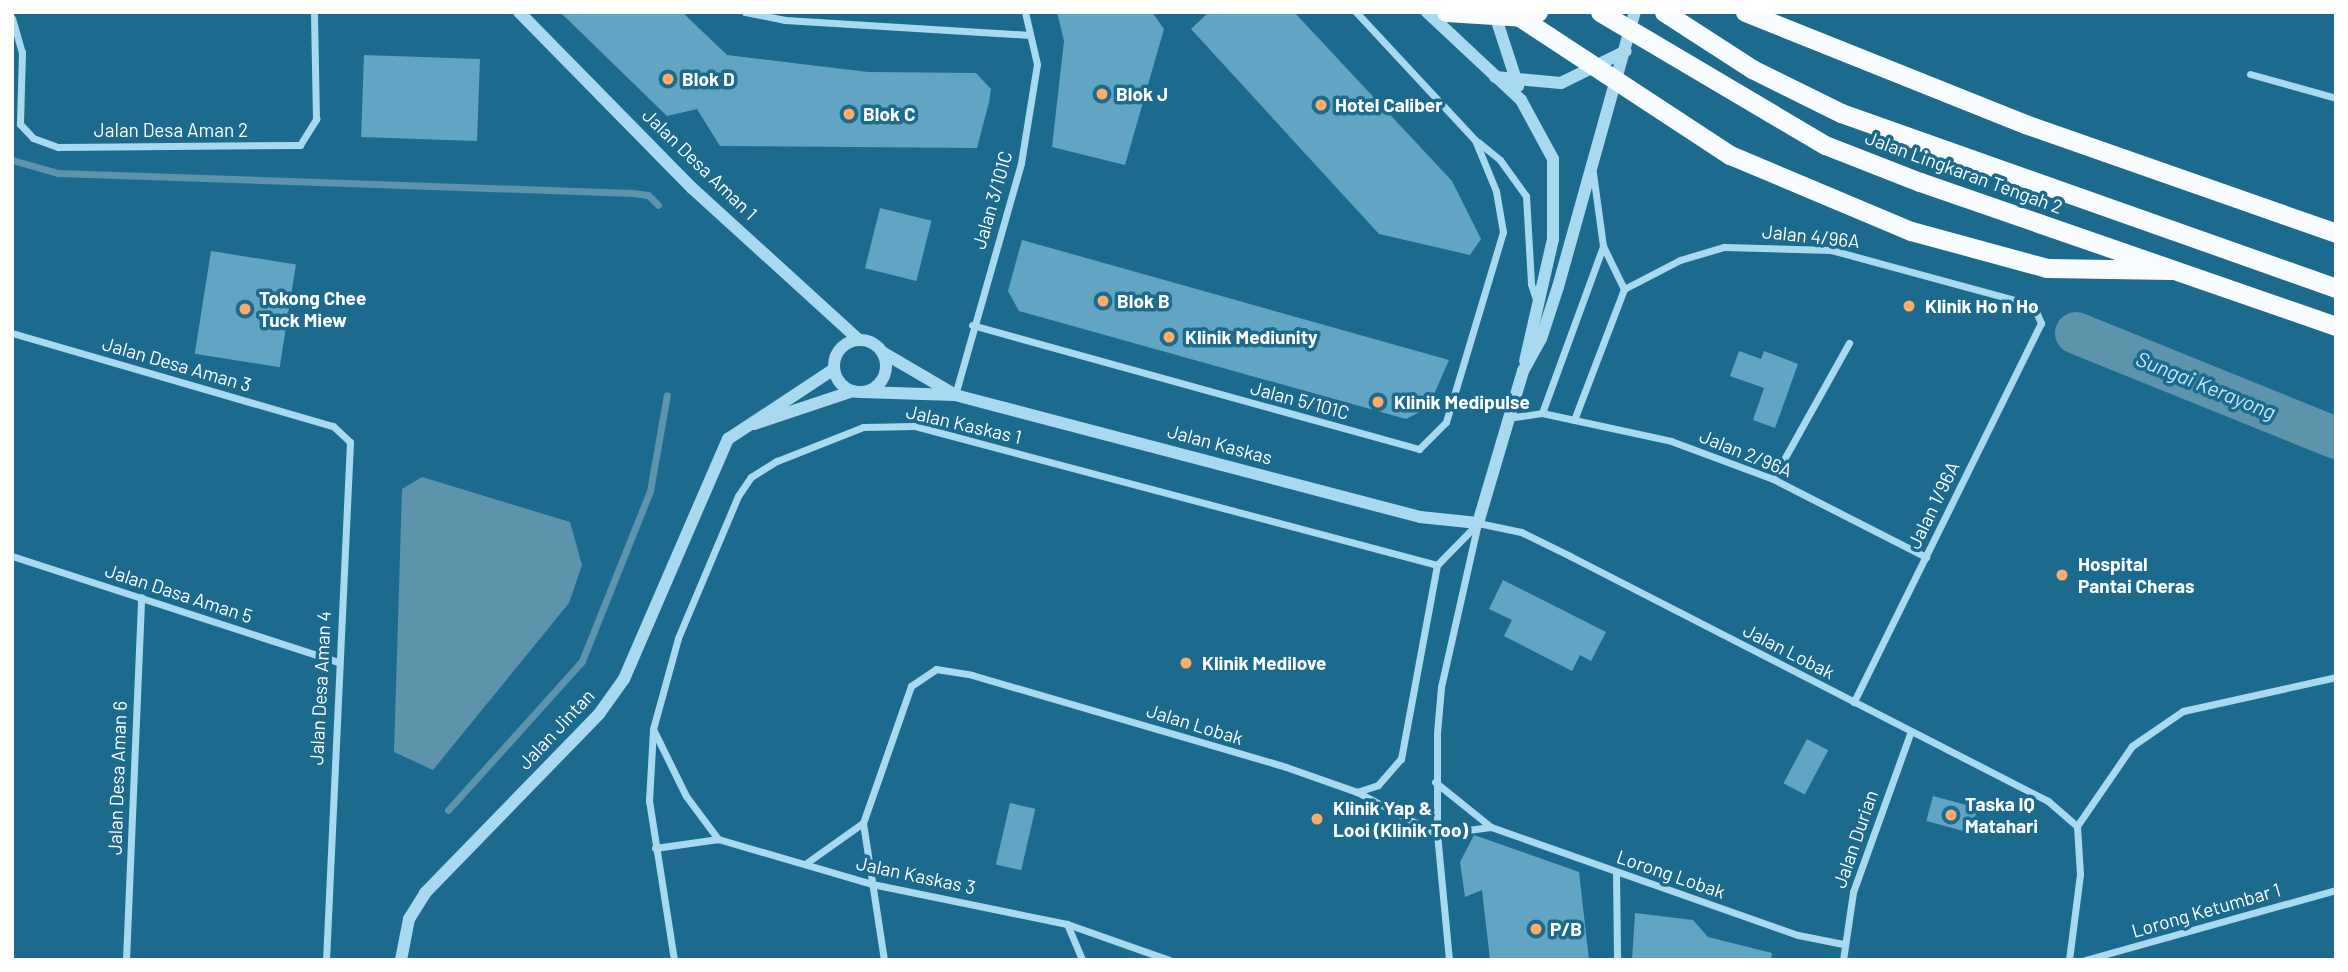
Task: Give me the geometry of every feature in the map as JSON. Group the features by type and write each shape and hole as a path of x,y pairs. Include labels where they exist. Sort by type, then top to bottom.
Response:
{"highway":[{"path":"1446,12 1538,12"},
{"name":"Jalan Lingkaran Tengah 2","path":"1600,12 1825,145 2171,270 2336,326"},
{"name":"Jalan Lingkaran Tengah 2","path":"1664,12 1752,69 1840,113 2336,288"},
{"path":"1745,12 2025,124 2336,233"},
{"path":"1501,14 1730,155 1911,231 2047,268 2171,270"}],"street":[{"name":"Jalan Desa Aman 2","path":"12,18 22,52 20,124 33,138 58,147 300,145 316,119 314,12"},
{"name":"Jalan Desa Aman 1","path":"519,12 691,188 859,340"},
{"path":"745,12 785,20 1030,35"},
{"name":"Jalan 3/101C","path":"955,395 972,325 1021,163 1037,64 1025,12"},
{"name":"Jalan 5/101C","path":"1356,12 1475,139 1500,160 1526,197 1531,284 1538,302"},
{"path":"1427,12 1521,100"},
{"path":"1523,371 1541,339 1626,51 1635,12"},
{"path":"1449,960 1434,782 1441,687 1478,523 1523,371 1553,239 1556,180 1548,145 1521,100 1501,14"},
{"path":"1495,77 1516,81 1561,82 1626,51"},
{"path":"2250,74 2336,98"},
{"name":"Jalan 5/101C","path":"972,325 1419,449 1446,422 1503,232 1496,191 1475,139"},
{"path":"1574,420 1625,289 1603,246 1592,168"},
{"name":"Jalan 4/96A","path":"1625,289 1680,260 1724,247 1776,244 1881,260 2015,296 2033,304 2041,323"},
{"path":"1507,418 1542,413 1603,246"},
{"name":"Jalan 1/96A","path":"1854,702 2041,323"},
{"name":"Jalan Desa Aman 3","path":"12,333 333,426"},
{"path":"744,426 790,416 857,391 883,377 882,352 859,340 843,346 834,369 840,383 857,391"},
{"path":"1773,479 1849,343"},
{"name":"Jalan Kaskas","path":"882,352 955,395"},
{"name":"Jalan Jintan","path":"401,960 409,919 425,893 599,714 624,679 717,456 744,426 834,369"},
{"name":"Jalan Kaskas","path":"857,391 955,395 1420,517 1478,523"},
{"name":"Jalan 2/96A","path":"1542,413 1671,440 1773,479 1926,556"},
{"name":"Jalan Desa Aman 4","path":"326,960 336,662 352,466 349,442 333,426"},
{"name":"Jalan Kaskas 1","path":"674,960 649,801 653,729 678,638 744,486 777,461 863,427 915,426 1437,565"},
{"path":"1357,792 1391,775 1401,759 1437,565 1478,523"},
{"name":"Jalan Lobak","path":"1478,523 1521,533 2048,801 2077,826"},
{"name":"Jalan Dasa Aman 5","path":"12,556 336,662"},
{"name":"Jalan Desa Aman 6","path":"126,960 141,597"},
{"name":"Jalan Lobak","path":"863,823 911,686 936,669 1194,739 1357,792 1437,834"},
{"path":"2069,960 2080,874 2077,826 2132,746 2183,710 2336,677"},
{"path":"653,729 685,796 718,839"},
{"name":"Jalan Durian","path":"1843,960 1843,944 1853,892 1911,731"},
{"name":"Lorong Lobak","path":"1434,782 1491,827 1798,935 1843,944"},
{"path":"805,864 863,823 884,960"},
{"name":"Lorong Lobak","path":"1437,834 1491,827"},
{"name":"Jalan Kaskas 3","path":"655,848 718,839 872,884 1067,924 1169,960"},
{"path":"1616,872 1617,960"},
{"name":"Lorong Ketumbar 1","path":"2085,960 2336,890"},
{"path":"1067,924 1082,960"}],"water":[{"path":"422,477 570,522 582,565 569,603 433,770 394,752 402,489"}],"building":[{"name":"Blok C","path":"560,12 682,12 727,55 868,72 976,73 991,89 977,148 720,146 697,109 667,116"},
{"name":"Blok J","path":"1057,12 1152,12 1164,29 1125,165 1052,147 1064,41"},
{"name":"Hotel Caliber","path":"1209,12 1294,12 1452,181 1481,239 1470,255 1379,234 1191,29"},
{"path":"364,55 480,59 477,141 361,137"},
{"path":"880,208 931,221 916,281 865,268"},
{"path":"1022,240 1449,360 1428,408 1406,419 1019,311 1008,291"},
{"name":"Tokong Chee Tuck Miew","path":"211,251 296,264 280,367 195,354"},
{"path":"1739,351 1761,359 1764,351 1798,364 1775,428 1753,420 1764,388 1730,376"},
{"path":"1503,580 1606,632 1591,661 1580,655 1572,671 1504,636 1512,620 1489,609"},
{"path":"1807,739 1828,750 1805,794 1784,783"},
{"name":"Taska IQ Matahari","path":"1933,796 1977,808 1971,833 1926,821"},
{"path":"1010,803 1035,809 1021,870 996,864"},
{"path":"1474,835 1579,872 1589,960 1490,960 1482,890 1465,897 1460,862"},
{"path":"1635,913 1693,920 1708,937 1772,953 1771,960 1632,960"}],"waterway":[{"path":"12,160 58,173 633,193 648,195 658,205"},
{"name":"Sungai Kerayong","path":"2076,333 2336,438"},
{"path":"448,810 582,661 650,491 667,395"}],"place":[{"name":"Blok D","path":"668,79"},
{"name":"Blok J","path":"1102,94"},
{"name":"Hotel Caliber","path":"1321,105"},
{"name":"Blok C","path":"849,114"},
{"name":"Blok B","path":"1103,301"},
{"name":"Klinik Ho n Ho","path":"1909,306"},
{"name":"Tokong Chee Tuck Miew","path":"245,309"},
{"name":"Klinik Mediunity","path":"1169,337"},
{"name":"Klinik Medipulse","path":"1378,402"},
{"name":"Hospital Pantai Cheras","path":"2062,575"},
{"name":"Klinik Medilove","path":"1186,663"},
{"name":"Taska IQ Matahari","path":"1951,815"},
{"name":"Klinik Yap & Looi (Klinik Too)","path":"1317,819"},
{"name":"P/B","path":"1536,929"}]}
